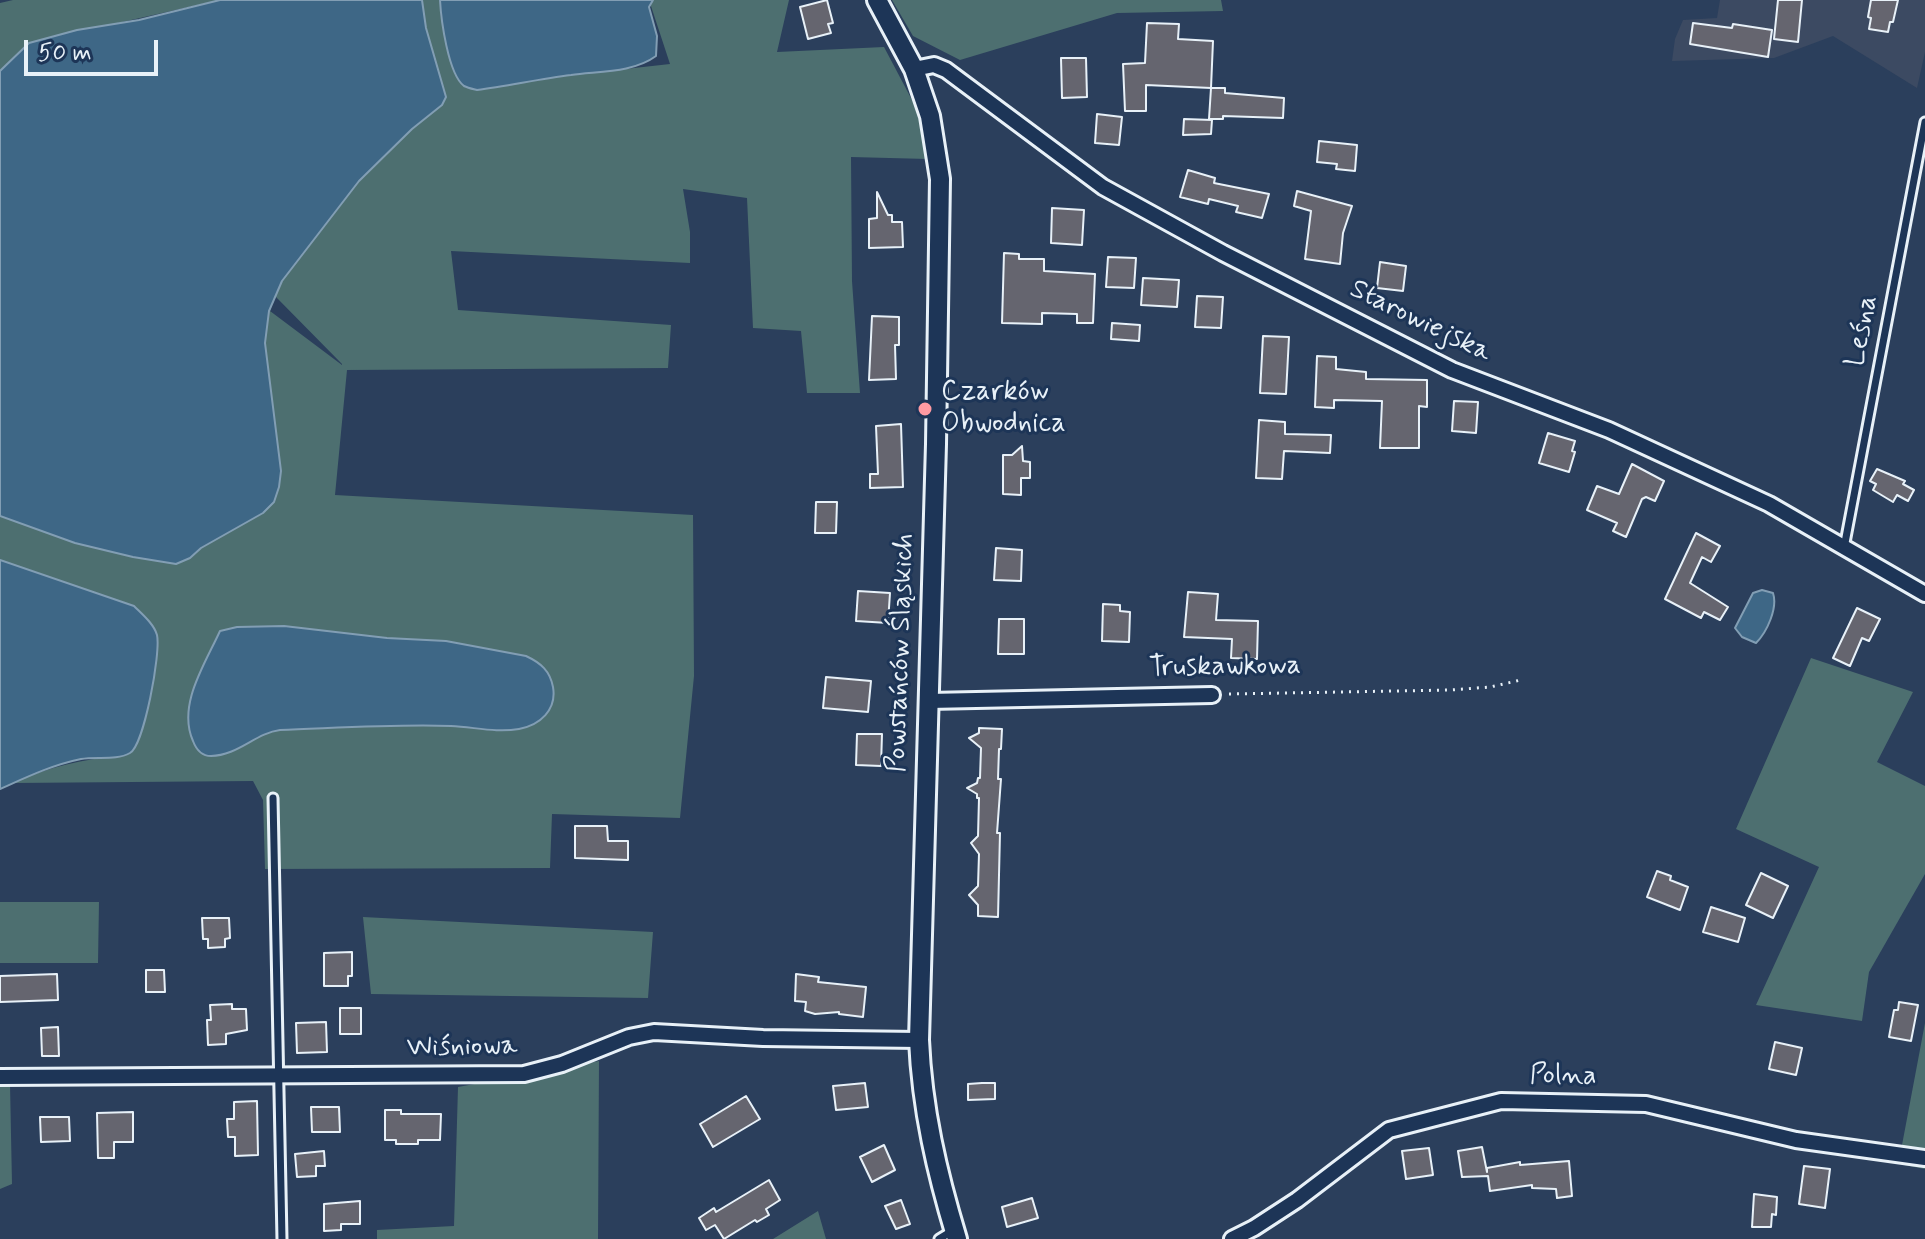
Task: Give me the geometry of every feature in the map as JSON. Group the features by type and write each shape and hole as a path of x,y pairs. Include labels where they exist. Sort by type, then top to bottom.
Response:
{"street":[{"name":"Powstańców Śląskich","path":"877,0 914,69 937,145 940,179 919,1040 921,1086 950,1236"},
{"name":"Starowiejska","path":"914,69 934,65 946,70 1103,187 1251,267 1452,370 1609,430 1769,504 1925,594"},
{"name":"Truskawkowa","path":"929,701 1212,695"},
{"name":"Wiśniowa","path":"0,1077 524,1074 562,1064 629,1037 654,1032 763,1038 919,1040"},
{"name":"Polna","path":"1232,1239 1297,1200 1389,1130 1501,1101 1646,1104 1796,1140 1925,1158"}],"lane":[{"name":"Leśna","path":"1844,548 1925,122"},
{"path":"273,798 282,1239"}],"path":[{"name":"Truskawkowa","path":"1212,695 1451,690 1490,687 1521,680"}],"shaded area":[{"path":"220,0 422,0 426,28 446,97 442,105 412,129 359,181 282,281 269,311 265,343 281,471 274,502 263,513 176,564 75,543 0,516 0,71 29,43"},
{"path":"440,0 653,0 649,7 657,36 656,56 626,68 472,89 458,80 454,70 446,46"},
{"path":"1720,0 1925,0 1925,52 1917,88 1833,36 1774,58 1672,61 1675,39 1683,20 1717,18"},
{"path":"0,560 134,606 153,627 158,645 154,678 141,734 130,753 70,762 0,789"},
{"path":"1762,590 1773,593 1774,606 1768,626 1756,643 1742,637 1735,628 1753,593"},
{"path":"284,626 387,638 446,641 526,656 550,676 554,695 552,703 540,720 519,729 408,726 280,730 220,755 202,753 193,741 188,713 195,685 220,631 237,627"}],"green space":[{"path":"13,0 220,0 29,43 0,71 0,3"},
{"path":"422,0 440,0 451,60 477,90 670,64 649,0 789,0 777,52 884,47 921,117 928,159 851,157 852,281 860,393 807,393 801,331 753,328 747,198 683,189 690,232 690,263 451,251 458,310 671,325 668,368 347,370 335,495 693,515 694,676 680,818 552,814 550,868 265,869 263,800 253,781 13,783 66,765 121,756 27,573 0,560 0,515 190,558 201,548 263,513 267,324 254,307 275,296 282,281 359,181 412,129 442,105 446,97 426,28","holes":["275,296 342,364 270,311"]},
{"path":"892,0 1221,0 1223,11 1117,13 960,60 913,36"},
{"path":"1811,658 1913,692 1877,762 1925,786 1925,874 1869,972 1862,1021 1756,1005 1819,867 1736,829"},
{"path":"0,902 99,902 98,963 0,963"},
{"path":"363,917 653,932 648,998 371,994"},
{"path":"1925,1023 1925,1169 1904,1165 1902,1145"},
{"path":"599,1061 598,1239 377,1239 377,1230 454,1226 458,1087"},
{"path":"10,1084 12,1184 0,1189 0,1085"},
{"path":"818,1211 826,1239 773,1239"}],"building":[{"path":"827,0 833,23 828,24 831,33 808,39 800,7"},
{"path":"1778,0 1802,0 1798,42 1774,39"},
{"path":"1871,0 1898,0 1888,32 1869,29"},
{"path":"1147,23 1179,24 1178,39 1213,41 1211,88 1146,85 1146,111 1125,111 1123,64 1145,63"},
{"path":"1693,23 1732,28 1733,24 1772,30 1768,57 1690,44"},
{"path":"1061,58 1086,58 1087,97 1062,98"},
{"path":"1211,88 1225,88 1225,93 1284,98 1283,118 1223,116 1223,119 1209,119"},
{"path":"1097,114 1122,117 1119,145 1095,143"},
{"path":"1184,119 1212,120 1211,134 1183,135"},
{"path":"1319,141 1357,145 1355,171 1336,169 1337,164 1317,162"},
{"path":"1188,170 1215,178 1214,183 1269,194 1262,218 1236,212 1238,206 1209,199 1208,204 1180,197"},
{"path":"1297,191 1352,206 1343,233 1340,264 1305,259 1311,211 1294,206"},
{"path":"877,192 888,215 892,215 892,222 902,222 903,247 869,248 869,219 877,218"},
{"path":"1052,208 1084,210 1082,245 1051,243"},
{"path":"1004,253 1019,254 1019,259 1044,259 1044,271 1095,274 1093,323 1077,323 1077,314 1042,313 1042,324 1002,323"},
{"path":"1108,257 1136,258 1134,288 1106,287"},
{"path":"1380,262 1406,266 1403,291 1377,288"},
{"path":"1143,278 1179,280 1177,307 1141,305"},
{"path":"1197,296 1223,297 1221,328 1195,327"},
{"path":"872,316 899,317 899,345 895,345 896,379 869,380"},
{"path":"1112,323 1140,325 1139,341 1111,339"},
{"path":"1263,336 1289,337 1286,394 1260,393"},
{"path":"1317,356 1336,357 1336,369 1366,372 1366,379 1427,380 1427,407 1419,406 1419,448 1380,448 1382,401 1334,400 1334,408 1315,407"},
{"path":"1454,401 1478,402 1476,433 1452,431"},
{"path":"1259,420 1285,422 1285,434 1331,435 1330,453 1284,451 1282,479 1256,478"},
{"path":"901,424 903,487 870,488 870,474 878,474 876,426"},
{"path":"1548,433 1575,441 1569,472 1539,463"},
{"path":"1022,446 1023,461 1030,462 1030,478 1021,478 1021,495 1003,494 1003,455 1012,455"},
{"path":"1632,464 1664,481 1655,501 1646,497 1642,499 1626,537 1613,531 1617,523 1587,510 1597,486 1619,494"},
{"path":"1877,469 1905,481 1903,484 1914,490 1908,501 1897,495 1893,502 1873,490 1876,484 1870,481"},
{"path":"816,502 837,502 836,533 815,533"},
{"path":"1696,533 1720,546 1711,562 1702,557 1690,583 1728,607 1720,620 1704,612 1701,618 1665,599"},
{"path":"996,548 1022,550 1021,581 994,580"},
{"path":"858,591 890,593 888,623 856,621"},
{"path":"1188,592 1218,594 1216,620 1258,621 1257,659 1231,658 1232,639 1184,637"},
{"path":"1103,604 1120,605 1120,611 1130,612 1129,642 1102,641"},
{"path":"1857,608 1880,619 1869,641 1862,638 1850,666 1833,658"},
{"path":"999,619 1024,619 1024,654 998,654"},
{"path":"826,677 871,681 868,712 823,708"},
{"path":"979,728 1002,729 998,779 1001,779 997,833 1000,833 998,917 978,916 978,905 969,895 978,886 979,854 971,843 978,836 979,798 967,788 980,778 981,748 969,738 979,733"},
{"path":"857,734 882,734 881,766 856,765"},
{"path":"575,826 607,826 608,841 628,841 628,860 575,858"},
{"path":"1657,871 1688,887 1680,910 1647,897"},
{"path":"1761,873 1788,886 1773,918 1746,905"},
{"path":"1711,907 1745,918 1738,942 1703,932"},
{"path":"202,918 229,918 230,938 225,939 225,947 208,948 208,939 203,939"},
{"path":"352,952 352,976 348,976 348,986 324,986 324,953"},
{"path":"146,970 164,970 165,992 146,992"},
{"path":"57,974 58,1000 0,1002 0,976"},
{"path":"796,974 819,977 818,982 866,987 863,1017 839,1012 815,1014 805,1011 806,1002 795,1001"},
{"path":"1899,1002 1918,1005 1911,1041 1889,1037 1894,1010 1898,1010"},
{"path":"232,1004 232,1009 246,1009 247,1030 226,1034 226,1044 208,1045 210,1005"},
{"path":"340,1008 361,1008 361,1034 340,1034"},
{"path":"326,1022 327,1052 297,1053 296,1023"},
{"path":"58,1027 59,1056 42,1056 41,1028"},
{"path":"1775,1042 1802,1048 1796,1075 1769,1069"},
{"path":"865,1083 868,1107 836,1110 833,1086"},
{"path":"995,1083 995,1099 968,1100 968,1084"},
{"path":"746,1096 760,1119 713,1147 700,1124"},
{"path":"257,1101 258,1155 235,1156 235,1137 228,1137 227,1119 234,1119 234,1102"},
{"path":"311,1107 339,1107 340,1132 312,1132"},
{"path":"385,1110 401,1110 401,1114 441,1114 440,1140 396,1144 396,1140 385,1140"},
{"path":"133,1112 133,1142 114,1142 114,1158 98,1158 97,1113"},
{"path":"40,1117 69,1117 70,1141 41,1142"},
{"path":"884,1145 895,1170 872,1182 860,1157"},
{"path":"1482,1147 1487,1172 1487,1168 1520,1162 1520,1165 1569,1161 1572,1196 1557,1198 1556,1189 1532,1188 1532,1185 1490,1191 1488,1176 1462,1177 1458,1151"},
{"path":"1429,1148 1433,1175 1406,1179 1402,1151"},
{"path":"324,1151 325,1166 316,1166 316,1176 297,1177 295,1154"},
{"path":"1804,1166 1830,1169 1825,1208 1799,1204"},
{"path":"769,1180 780,1200 766,1209 769,1215 724,1239 715,1225 706,1230 699,1218 714,1208 716,1212"},
{"path":"1754,1194 1777,1197 1776,1215 1772,1214 1771,1227 1752,1227"},
{"path":"1032,1198 1038,1218 1007,1227 1002,1207"},
{"path":"901,1200 910,1224 896,1229 885,1206"},
{"path":"360,1201 360,1224 341,1224 341,1230 324,1231 324,1204"}],"place":[{"name":"Czarków Obwodnica","path":"925,409"}]}
